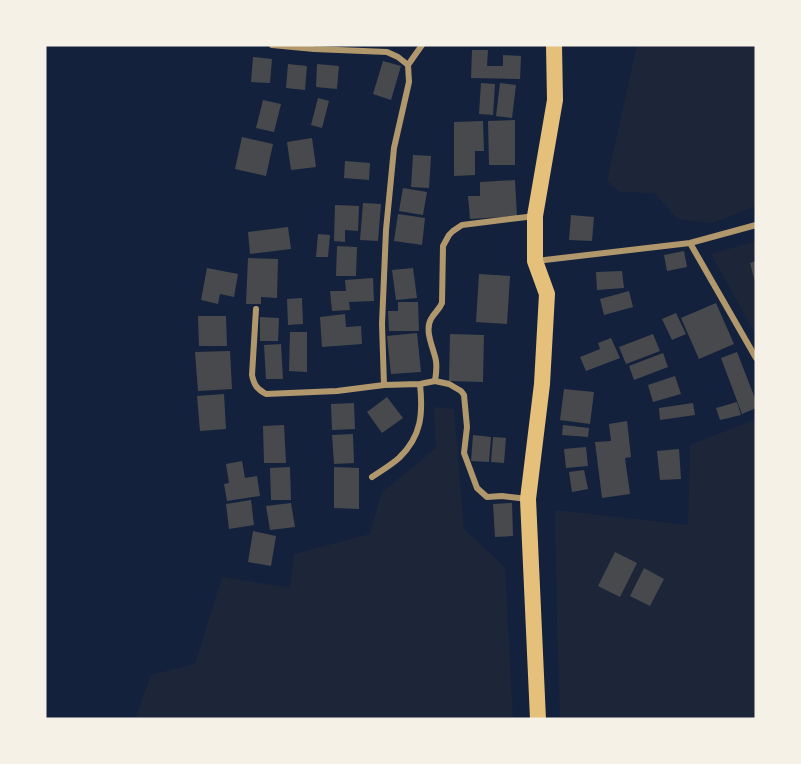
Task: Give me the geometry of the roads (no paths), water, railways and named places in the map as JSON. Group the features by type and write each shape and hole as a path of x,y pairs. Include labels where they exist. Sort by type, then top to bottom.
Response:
{"highway":[{"path":"538,719 528,499 542,384 548,294 535,261 535,216 555,100 554,45"}],"street":[{"path":"272,45 387,52 398,57 408,66"},
{"path":"384,385 382,324 386,230 394,148 409,82 408,66 422,45"},
{"path":"435,381 437,363 429,339 430,324 442,303 443,246 449,235 462,225 535,216"},
{"path":"535,261 690,243 756,225"},
{"path":"690,243 756,358"},
{"path":"256,309 252,375 258,390 266,394 337,391 435,381 449,384 464,395 467,427 465,453 477,488 488,497 528,499"},
{"path":"372,477 399,458 414,441 421,420 420,384"}]}
